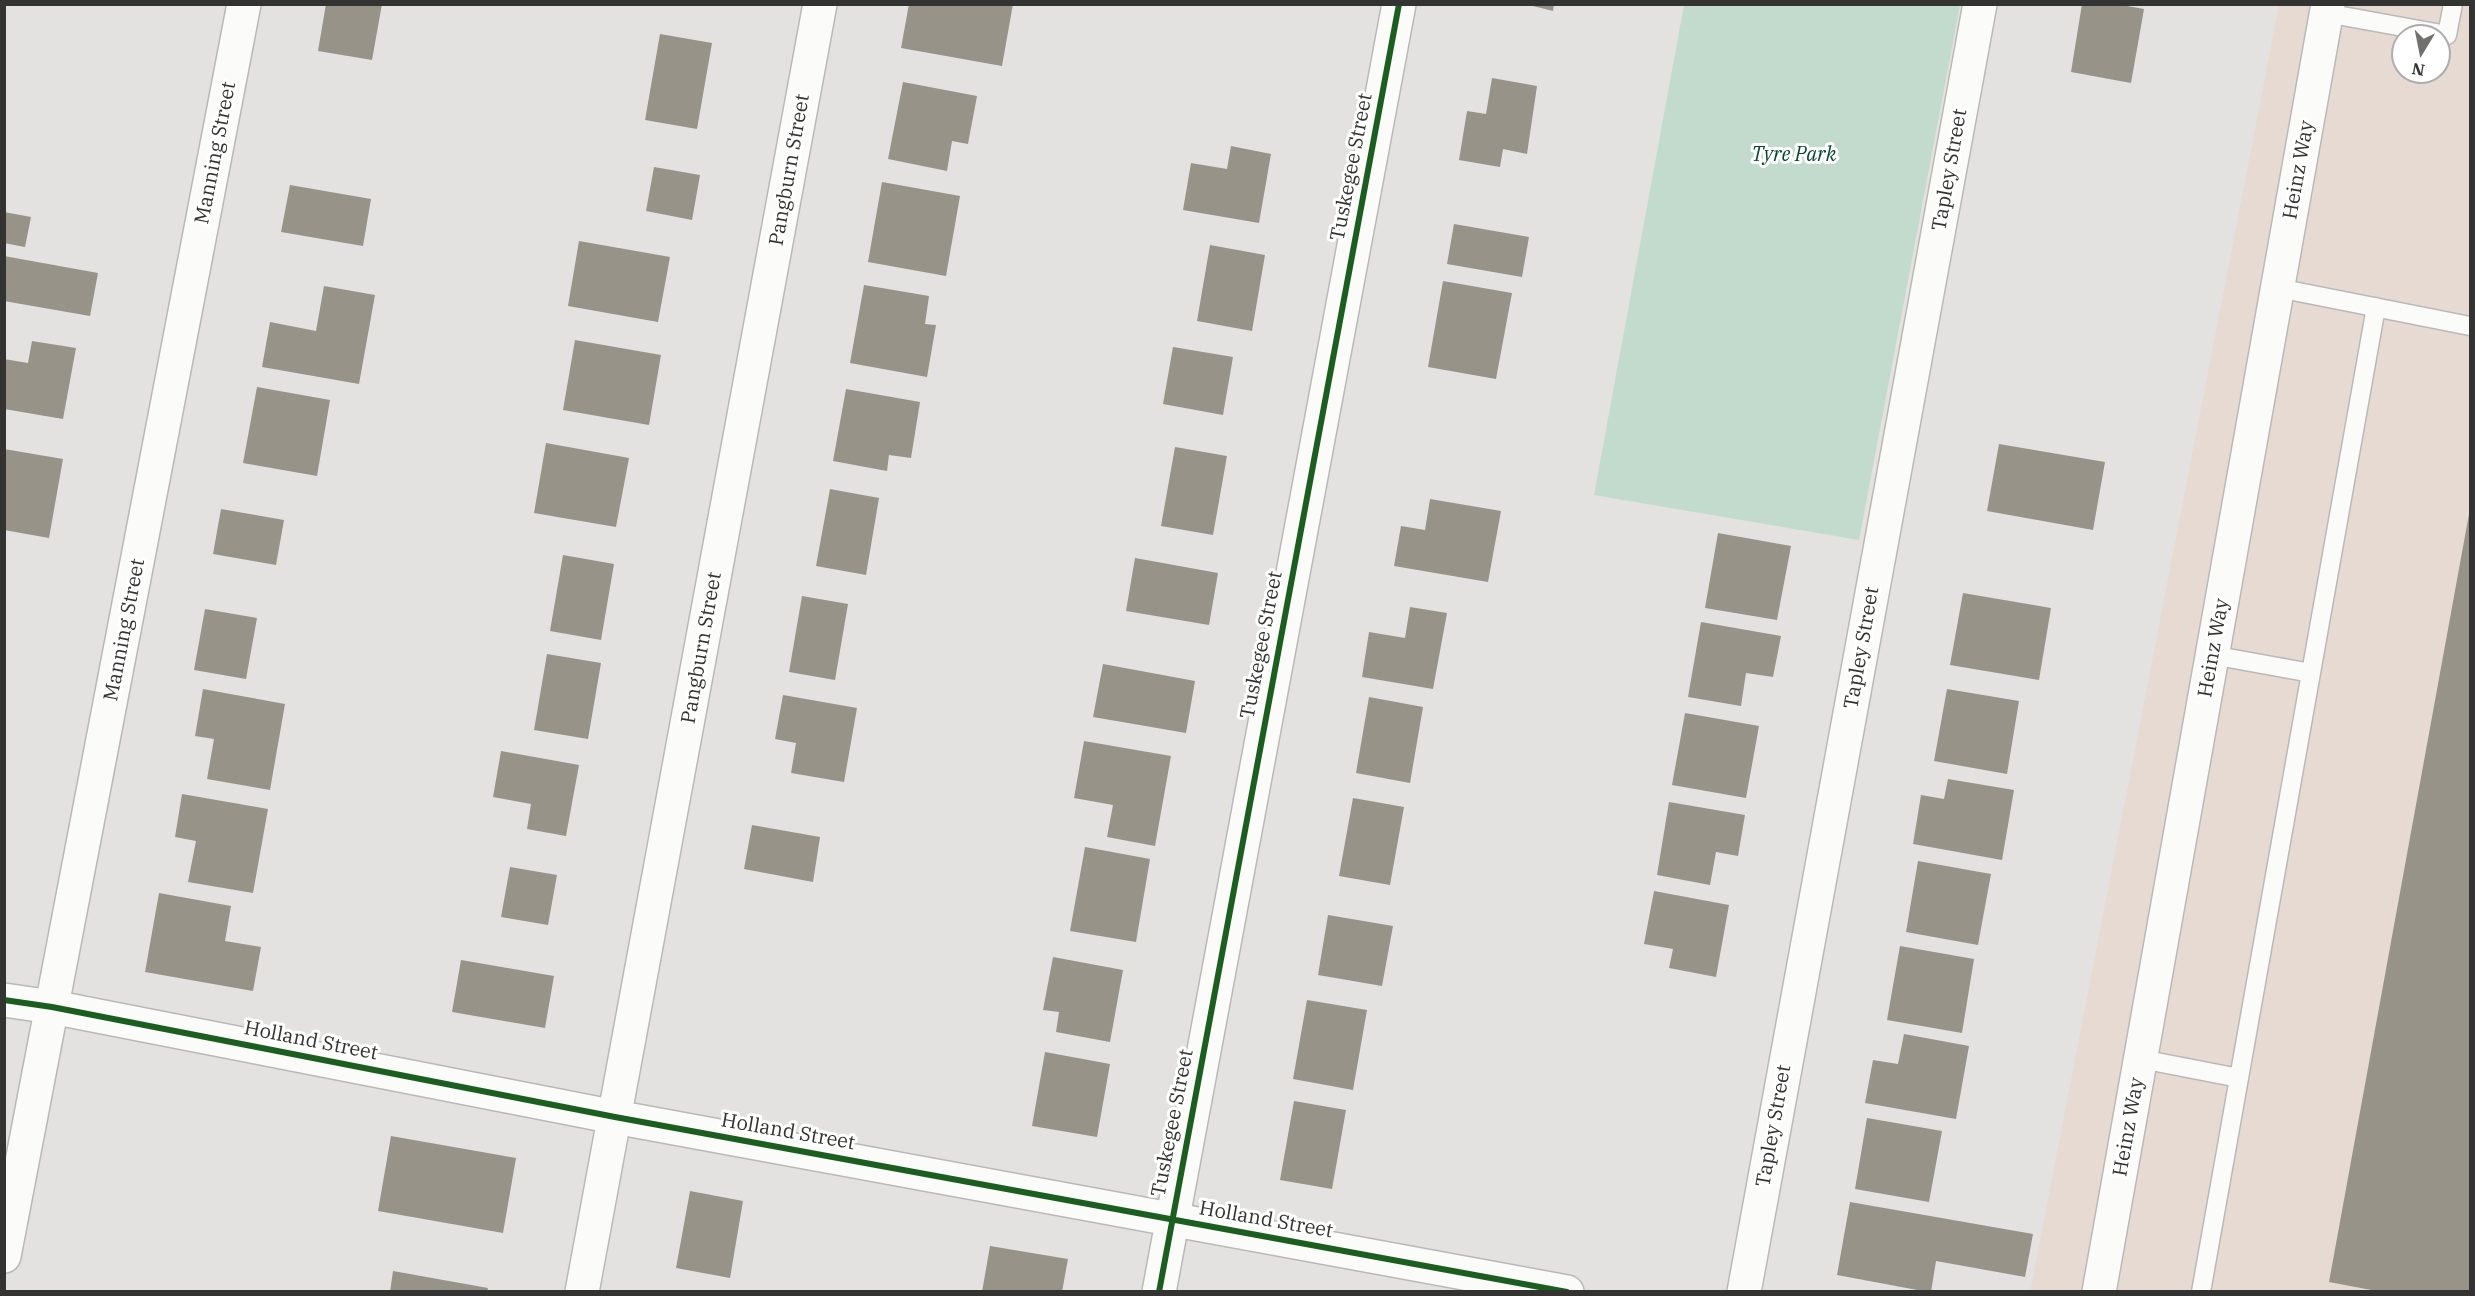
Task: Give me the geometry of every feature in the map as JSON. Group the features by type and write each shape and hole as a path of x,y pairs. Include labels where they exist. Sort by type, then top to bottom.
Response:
{"street":[{"name":"Manning Street","path":"4,1256 244,4"},
{"name":"Pangburn Street","path":"582,1292 820,4"},
{"name":"Tuskegee Street","path":"1159,1292 1399,4"},
{"name":"Tapley Street","path":"1744,1292 1980,4"},
{"name":"Heinz Way","path":"2099,1292 2327,9"},
{"name":"Holland Street","path":"4,1000 52,1007 615,1117 1567,1292"}],"lane":[{"path":"2327,9 2447,35 2453,4"},
{"path":"2278,288 2470,326"},
{"path":"2201,1292 2376,307"},
{"path":"2212,655 2311,673"},
{"path":"2141,1059 2239,1078"}],"shaded area":[{"path":"2279,5 2470,5 2470,1291 2030,1292"}],"green space":[{"name":"Tyre Park","path":"1684,5 1960,5 1859,540 1594,495"}],"building":[{"path":"326,4 382,4 372,60 318,51"},
{"path":"909,4 1013,4 1002,66 901,48"},
{"path":"1525,4 1554,4 1553,11"},
{"path":"2082,4 2116,4 2144,9 2131,83 2071,72"},
{"path":"660,34 712,43 697,129 645,120"},
{"path":"1492,78 1537,86 1527,154 1503,149 1500,167 1459,160 1467,111 1486,114"},
{"path":"903,82 977,96 968,144 952,141 947,171 888,159"},
{"path":"1231,146 1271,154 1259,223 1183,210 1191,163 1227,169"},
{"path":"654,167 700,175 692,220 646,211"},
{"path":"882,182 960,196 946,276 868,262"},
{"path":"290,185 371,199 363,246 281,232"},
{"path":"4,212 31,217 25,247 4,243"},
{"path":"1454,224 1529,237 1522,277 1447,264"},
{"path":"579,241 670,257 658,322 568,306"},
{"path":"1210,245 1265,255 1252,331 1197,321"},
{"path":"4,256 98,273 90,316 4,301"},
{"path":"1443,281 1512,293 1496,379 1428,367"},
{"path":"864,285 929,296 925,324 936,325 927,377 850,363"},
{"path":"324,286 375,295 359,384 262,367 270,322 316,331"},
{"path":"575,340 661,355 649,425 563,410"},
{"path":"32,341 76,348 63,419 4,409 4,359 28,363"},
{"path":"1173,347 1233,357 1223,415 1163,404"},
{"path":"257,387 330,400 317,476 243,463"},
{"path":"846,389 920,402 911,458 889,455 887,471 833,461"},
{"path":"546,443 629,458 616,527 534,513"},
{"path":"1999,444 2105,462 2093,530 1987,511"},
{"path":"1175,447 1227,456 1213,535 1161,526"},
{"path":"4,449 63,459 49,538 4,530"},
{"path":"830,489 879,498 866,575 816,566"},
{"path":"1430,499 1501,511 1488,582 1394,566 1401,526 1425,530"},
{"path":"221,509 284,520 276,565 213,554"},
{"path":"2469,514 2470,1292 2382,1292 2329,1282"},
{"path":"1718,533 1791,546 1777,620 1705,608"},
{"path":"563,555 614,564 601,640 550,631"},
{"path":"1135,558 1218,573 1209,625 1126,611"},
{"path":"1963,593 2051,608 2039,680 1950,665"},
{"path":"802,596 848,604 835,680 789,672"},
{"path":"1410,607 1447,613 1433,689 1362,677 1369,632 1405,638"},
{"path":"205,609 257,618 246,679 194,670"},
{"path":"1701,622 1781,636 1773,677 1746,673 1741,706 1688,697"},
{"path":"547,654 601,663 588,739 534,730"},
{"path":"1103,664 1195,681 1186,733 1093,717"},
{"path":"203,689 285,704 270,790 207,779 214,739 195,736"},
{"path":"1947,689 2019,701 2007,774 1934,761"},
{"path":"783,695 857,708 844,782 791,773 796,743 775,739"},
{"path":"1369,697 1423,707 1410,783 1356,773"},
{"path":"1685,713 1759,726 1746,798 1672,785"},
{"path":"1084,741 1171,756 1155,846 1107,837 1113,805 1074,798"},
{"path":"501,751 579,765 566,836 527,829 531,804 493,797"},
{"path":"1948,779 2014,790 2002,860 1913,844 1921,795 1944,799"},
{"path":"182,794 268,809 253,893 188,882 196,841 175,837"},
{"path":"1353,798 1404,807 1390,885 1339,876"},
{"path":"1669,802 1745,815 1738,856 1716,852 1710,885 1657,875"},
{"path":"752,825 820,837 813,882 744,869"},
{"path":"1085,847 1150,859 1136,942 1070,931"},
{"path":"1918,861 1991,874 1978,945 1906,932"},
{"path":"510,867 557,875 548,925 501,917"},
{"path":"1654,891 1729,905 1716,977 1669,968 1673,949 1644,944"},
{"path":"159,893 231,906 225,941 261,947 253,991 145,972"},
{"path":"1328,915 1393,926 1382,986 1318,975"},
{"path":"1900,946 1974,959 1962,1033 1887,1020"},
{"path":"1053,957 1123,970 1110,1042 1056,1032 1059,1012 1043,1010"},
{"path":"461,960 554,976 545,1028 452,1012"},
{"path":"1307,1000 1367,1010 1353,1090 1293,1079"},
{"path":"1904,1034 1969,1046 1956,1119 1865,1103 1873,1060 1898,1064"},
{"path":"1045,1052 1110,1064 1097,1137 1032,1126"},
{"path":"1294,1101 1346,1110 1332,1189 1280,1180"},
{"path":"1867,1118 1942,1131 1929,1202 1855,1189"},
{"path":"391,1136 516,1158 503,1233 378,1211"},
{"path":"690,1191 743,1201 730,1278 676,1268"},
{"path":"1850,1202 2033,1234 2025,1277 1936,1261 1931,1292 1928,1292 1837,1275"},
{"path":"990,1246 1068,1259 1062,1292 982,1292"},
{"path":"393,1271 488,1288 487,1292 390,1292"}],"cycle path":[{"path":"1159,1292 1399,4"},
{"path":"4,1000 52,1007 615,1117 1567,1292"}]}
